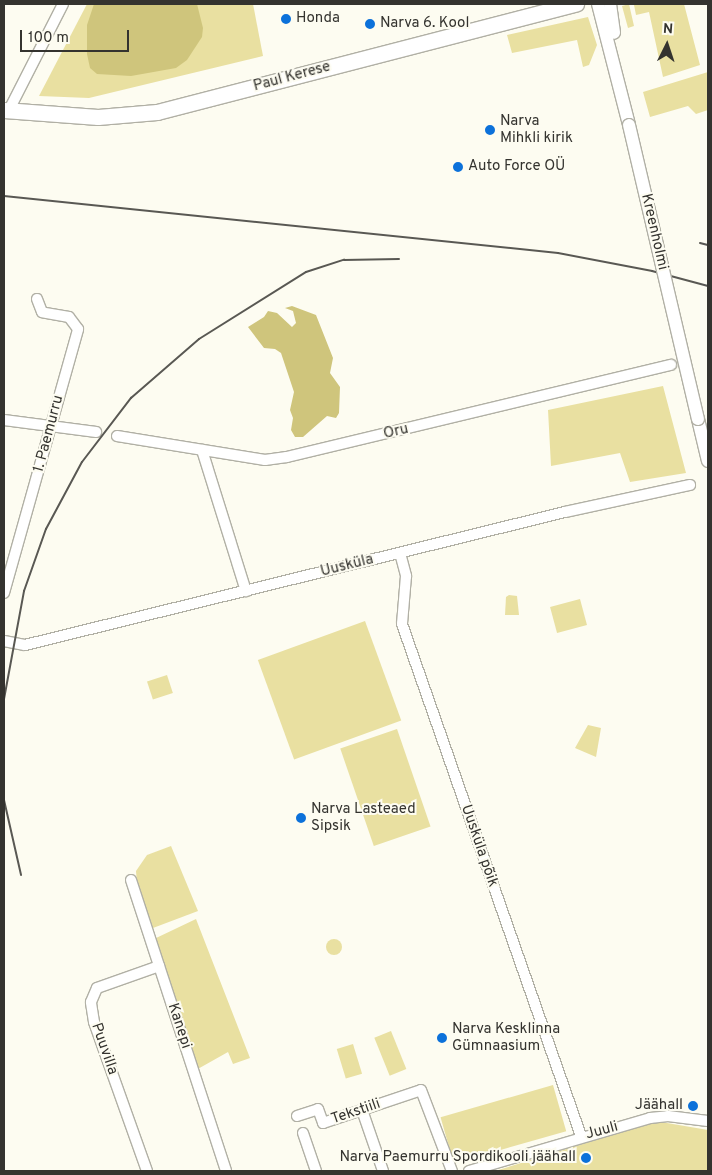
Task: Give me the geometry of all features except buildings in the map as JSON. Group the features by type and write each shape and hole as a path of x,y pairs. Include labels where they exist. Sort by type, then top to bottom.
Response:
{"highway":[{"name":"Paul Kerese","path":"6,110 98,117 157,112 576,4"}],"main road":[{"name":"Kreenholmi","path":"598,4 632,124 704,421 708,461"},
{"name":"Kreenholmi","path":"610,4 632,124"}],"street":[{"path":"6,110 63,4"},
{"name":"1. Paemurru","path":"4,593 78,329 76,322 69,317 42,312 37,299"},
{"name":"Oru","path":"118,436 265,460 287,457 671,365"},
{"path":"4,420 52,424 96,432"},
{"path":"202,450 246,591"},
{"name":"Uusküla","path":"4,641 25,645 574,510 690,485"},
{"name":"Uusküla põik","path":"400,553 406,576 402,624 581,1136"},
{"name":"Kanepi","path":"131,880 226,1171"},
{"name":"Puuvilla","path":"147,1171 94,1022 91,1002 96,988 159,966"},
{"name":"Tekstiili","path":"296,1116 318,1109 322,1123 424,1091 452,1171"},
{"path":"362,1110 383,1171"},
{"name":"Juuli","path":"470,1171 581,1136 650,1118 668,1116 708,1121"},
{"path":"303,1133 316,1171"}],"shaded area":[{"path":"87,4 253,4 263,56 89,98 39,96"},
{"path":"94,4 197,4 203,28 202,37 187,60 176,68 131,76 97,74 90,68 87,54 87,25"},
{"path":"629,4 634,26 628,28 622,6"},
{"path":"684,4 700,65 663,77 649,12 636,15 634,5"},
{"path":"588,17 597,45 589,65 583,67 577,40 512,53 507,35"},
{"path":"708,72 708,110 696,114 688,106 650,117 643,92"},
{"path":"292,306 316,315 333,358 330,373 340,387 339,413 336,418 327,416 303,437 295,437 291,430 293,418 290,410 294,392 281,353 275,349 264,348 248,327 264,317 268,311 277,313 292,327 296,323 293,311 285,308"},
{"path":"663,386 686,473 630,482 620,453 551,466 548,410"},
{"path":"509,595 517,596 519,615 505,615 506,597"},
{"path":"580,599 587,625 557,633 550,607"},
{"path":"365,621 401,721 294,760 258,660"},
{"path":"167,675 173,693 153,700 147,681"},
{"path":"588,725 601,728 596,757 575,748"},
{"path":"397,729 431,826 374,846 340,749"},
{"path":"171,846 198,911 153,928 137,884 136,871 147,855"},
{"path":"196,919 250,1058 233,1064 228,1052 196,1070 154,939"},
{"path":"334,939 340,941 342,947 340,953 334,955 328,953 326,947 328,941"},
{"path":"391,1031 406,1069 390,1076 374,1038"},
{"path":"353,1044 362,1074 346,1079 337,1049"},
{"path":"553,1085 566,1131 454,1163 441,1117"},
{"path":"651,1123 667,1123 708,1130 708,1171 495,1171"}],"railway":[{"path":"4,196 558,253 652,271 708,286"},
{"path":"700,243 708,245"},
{"path":"4,699 24,591 46,529 82,462 131,398 199,339 306,272 344,260 399,259"},
{"path":"4,800 21,875"}],"place":[{"name":"Honda","path":"286,19"},
{"name":"Narva 6. Kool","path":"370,24"},
{"name":"Narva Mihkli kirik","path":"490,130"},
{"name":"Auto Force OÜ","path":"458,167"},
{"name":"Narva Lasteaed Sipsik","path":"301,818"},
{"name":"Narva Kesklinna Gümnaasium","path":"442,1038"},
{"name":"Jäähall","path":"693,1106"},
{"name":"Narva Paemurru Spordikooli jäähall","path":"586,1158"}]}
